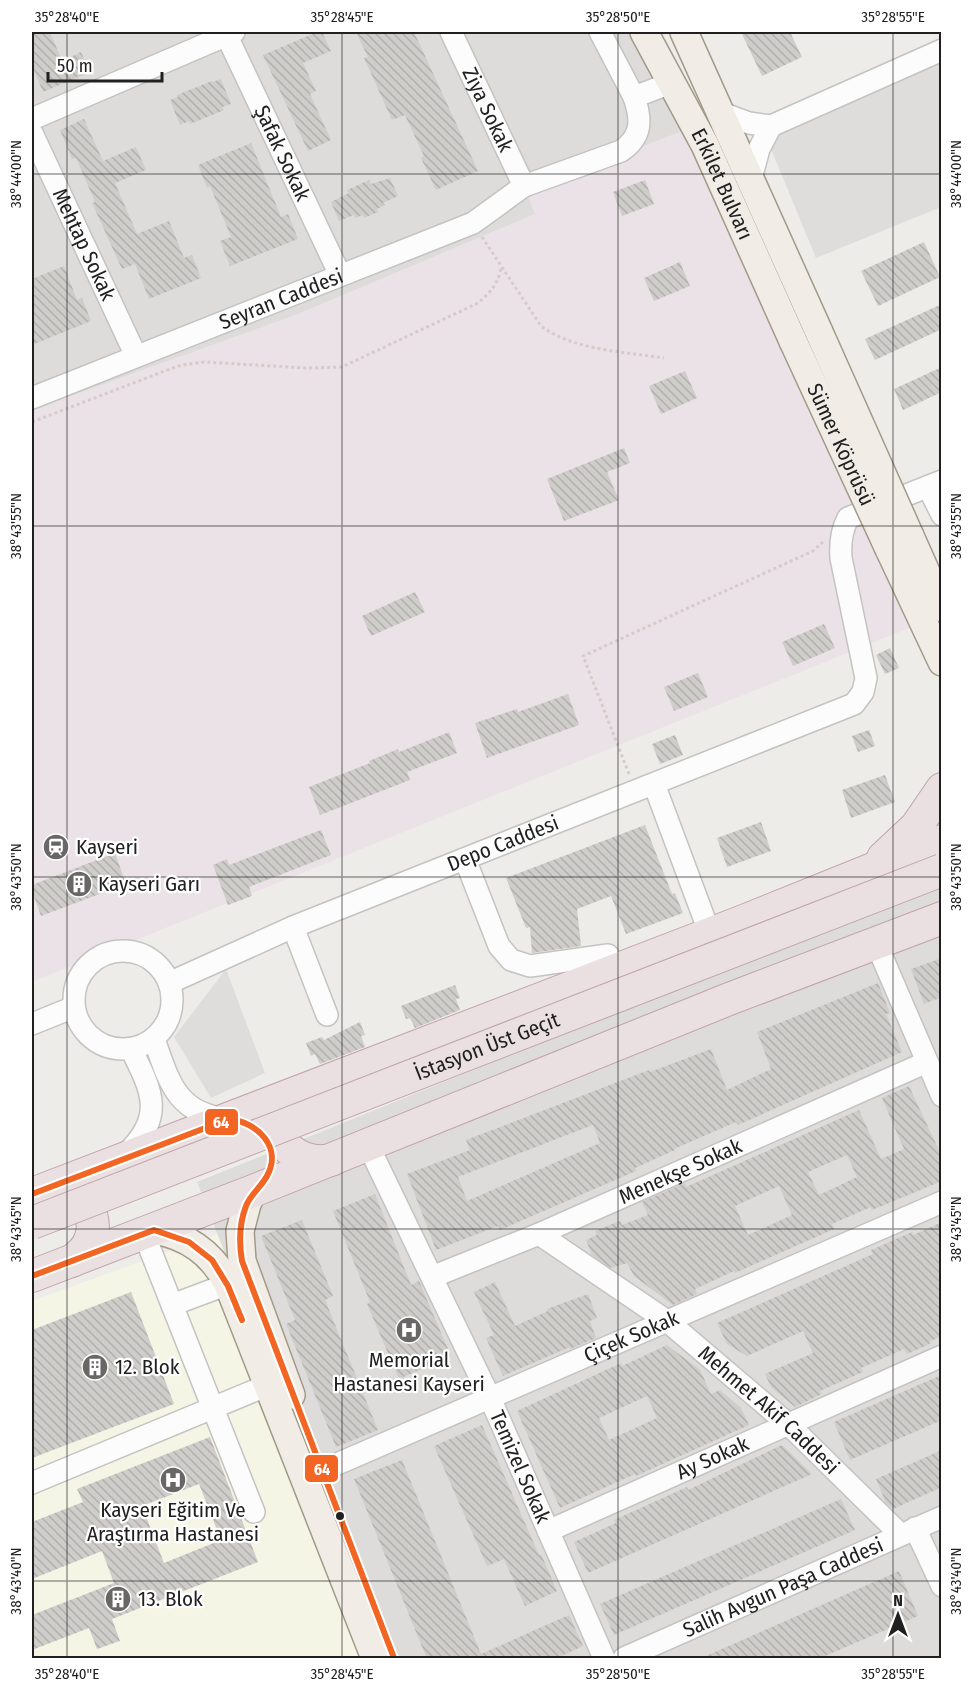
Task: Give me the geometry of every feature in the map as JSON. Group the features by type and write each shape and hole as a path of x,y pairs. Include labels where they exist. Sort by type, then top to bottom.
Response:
{"highway":[{"path":"849,879 876,863 901,843 929,810 942,789"},
{"path":"40,1190 710,934 942,842"},
{"name":"İstasyon Üst Geçit","path":"32,1223 942,870"},
{"name":"İstasyon Üst Geçit","path":"32,1245 942,892"},
{"path":"32,1276 331,1160 606,1047 942,918"},
{"path":"294,1094 282,1105 279,1113 278,1122 282,1139 291,1152 298,1157 313,1162 331,1160"},
{"path":"229,1119 238,1119 255,1125 267,1138 270,1146 272,1155 269,1172 260,1186 253,1191"},
{"path":"118,1161 104,1182 103,1199 106,1208 116,1221 130,1229 149,1232"},
{"path":"40,1190 59,1187 75,1193 82,1199 91,1215 93,1232 90,1240 81,1254 72,1261"}],"main road":[{"name":"Erkilet Bulvarı","path":"644,32 705,145 793,341"},
{"name":"Erkilet Bulvarı","path":"684,32 819,332"},
{"name":"Sümer Köprüsü","path":"819,332 899,542"},
{"name":"Sümer Köprüsü","path":"793,341 899,542"},
{"path":"899,542 942,608"},
{"path":"899,542 942,662"},
{"path":"253,1191 240,1231 242,1262 394,1659"},
{"path":"149,1232 181,1237 204,1252 218,1267 228,1284 375,1659"}],"street":[{"path":"32,119 228,32"},
{"name":"Şafak Sokak","path":"228,32 340,275"},
{"name":"Ziya Sokak","path":"451,32 524,186"},
{"name":"Seyran Caddesi","path":"32,398 472,223 524,186 612,155 628,146 639,131 640,123 634,97 600,32"},
{"path":"722,113 749,123 771,126 942,50"},
{"path":"634,97 670,83"},
{"path":"752,179 759,149 771,126"},
{"name":"Mehtap Sokak","path":"32,133 136,356"},
{"path":"848,518 935,484 942,515"},
{"name":"Depo Caddesi","path":"169,983 293,927 854,704 865,686 866,678 840,550 842,533 848,518"},
{"path":"645,788 710,934"},
{"path":"465,859 499,946 512,960 531,966 608,955"},
{"path":"293,927 327,1015"},
{"path":"876,943 942,1096"},
{"path":"131,951 150,959 158,965 169,983 172,993 170,1013 167,1023 154,1039 131,1049 111,1048 94,1040 80,1025 74,1007 75,987 92,961 111,952 131,951"},
{"path":"32,1024 74,1007"},
{"path":"154,1039 170,1085 176,1093 200,1112 229,1119"},
{"path":"118,1161 138,1141 149,1120 151,1108 149,1085 131,1049"},
{"name":"Menekşe Sokak","path":"432,1277 539,1234 927,1062"},
{"name":"Temizel Sokak","path":"368,1145 490,1398 604,1659"},
{"name":"Çiçek Sokak","path":"321,1471 942,1202"},
{"path":"149,1232 172,1305 254,1512"},
{"name":"Mehmet Akif Caddesi","path":"539,1234 667,1321 788,1424 908,1531 942,1586"},
{"path":"172,1305 228,1284"},
{"name":"Ay Sokak","path":"548,1531 942,1356"},
{"path":"32,1483 268,1384"},
{"name":"Salih Avgun Paşa Caddesi","path":"624,1659 942,1517"}],"path":[{"path":"472,223 541,326 571,343 664,358"},
{"path":"32,422 192,362 306,368 342,367 476,304 495,285 501,268"},
{"path":"645,788 583,656 813,551 848,518"}],"shaded area":[{"path":"32,32 645,32 706,122 526,192 536,214 296,315 32,410"},
{"path":"941,53 941,207 816,258 762,127"},
{"path":"706,122 934,618 32,982 32,410 296,315 535,214 526,192"},
{"path":"941,881 941,1658 384,1658 197,1182"},
{"path":"226,969 265,1073 211,1098 174,1037"},
{"name":"Kayseri Eğitim Ve Araştırma Hastanesi","path":"217,1234 384,1658 32,1658 32,1301"}],"building":[{"path":"32,32 50,32 62,61 81,52 90,72 43,92 32,65"},
{"path":"317,32 322,32 331,51 303,63 316,91 310,94 331,140 308,151 263,55"},
{"path":"356,32 414,32 478,171 436,190 421,158 424,156 405,115 392,120 364,58 368,57"},
{"path":"741,32 790,32 802,57 762,76"},
{"path":"221,79 231,104 222,107 224,110 190,124 189,121 180,125 170,100 178,97 177,95"},
{"path":"84,119 103,161 136,147 146,170 115,183 137,234 169,221 184,258 192,255 201,278 149,299 135,264 122,269 92,203 95,202 76,158 72,159 60,130"},
{"path":"251,143 281,217 288,214 298,239 230,266 220,241 231,237 210,186 207,188 198,165"},
{"path":"390,178 398,196 383,203 385,205 377,209 378,212 364,218 363,215 355,218 354,215 339,221 331,202 349,193 347,190 369,180 371,184"},
{"path":"645,180 654,204 622,216 613,192"},
{"path":"924,242 940,277 878,306 861,271"},
{"path":"680,262 690,286 654,301 644,278"},
{"path":"64,266 77,300 82,298 91,321 32,345 32,279"},
{"path":"942,304 942,329 875,360 865,339"},
{"path":"942,367 942,392 903,410 894,389"},
{"path":"685,371 697,398 661,414 649,386"},
{"path":"624,448 630,463 607,472 619,500 564,521 547,479"},
{"path":"415,592 425,612 371,636 362,616"},
{"path":"824,624 835,648 793,666 782,642"},
{"path":"890,648 899,668 885,674 876,655"},
{"path":"698,673 708,697 674,711 664,687"},
{"path":"568,694 579,725 487,758 475,723 517,709 518,712"},
{"path":"869,730 875,746 858,752 852,736"},
{"path":"449,732 457,753 407,772 410,780 320,815 309,787 370,763 369,761 398,749 399,752"},
{"path":"675,735 683,755 660,764 652,744"},
{"path":"885,775 895,802 851,818 842,790"},
{"path":"761,822 771,851 727,867 717,838"},
{"path":"645,825 672,894 675,893 683,913 626,934 611,896 577,909 581,946 532,953 530,927 526,928 506,878"},
{"path":"321,830 331,855 249,887 252,896 228,905 213,865 227,859 229,865"},
{"name":"Kayseri Garı","path":"115,853 126,884 41,916 32,885"},
{"path":"942,958 942,997 924,1004 911,969"},
{"path":"878,983 890,1013 886,1014 902,1052 738,1125 736,1122 674,1149 635,1168 636,1171 500,1230 498,1226 436,1250 407,1174 470,1150 466,1140 649,1070 650,1072 711,1049 727,1090 771,1069 757,1032","holes":["593,1125 600,1143 467,1201 458,1177"]},
{"path":"455,985 460,998 456,999 460,1010 415,1028 410,1018 406,1019 401,1006"},
{"path":"360,1022 365,1035 361,1036 365,1047 320,1064 315,1054 311,1056 306,1043 322,1037 324,1040"},
{"path":"909,1086 942,1157 942,1181 832,1224 834,1229 695,1289 697,1294 673,1305 634,1276 627,1263 611,1268 592,1255 586,1240 597,1235 595,1231 620,1221 622,1225 648,1215 642,1202 685,1183 686,1187 859,1110 881,1159 904,1149 882,1098","holes":["847,1155 857,1177 819,1195 808,1172","779,1186 792,1215 748,1235 735,1206"]},
{"path":"375,1194 411,1285 419,1281 451,1356 399,1379 367,1304 370,1302 333,1211"},
{"path":"302,1220 333,1296 325,1300 378,1430 336,1447 286,1324 295,1320 261,1236"},
{"path":"942,1222 942,1336 929,1342 930,1344 907,1354 904,1349 861,1368 863,1372 820,1391 822,1394 795,1407 771,1387 765,1374 813,1353 803,1331 747,1356 727,1344 717,1323 873,1254 871,1250"},
{"path":"495,1282 515,1326 548,1311 547,1309 588,1294 597,1318 590,1321 596,1338 503,1376 486,1338 494,1335 474,1292"},
{"name":"12. Blok","path":"131,1292 174,1404 32,1458 32,1330"},
{"path":"667,1345 700,1370 711,1394 720,1390 741,1408 749,1425 560,1508 517,1411 621,1363 622,1366","holes":["647,1396 657,1418 609,1440 599,1418"]},
{"path":"939,1376 942,1383 942,1420 850,1460 834,1422"},
{"path":"482,1425 557,1591 525,1606 504,1559 487,1566 434,1446"},
{"path":"210,1437 258,1562 112,1619 120,1641 97,1649 89,1628 32,1650 32,1615 114,1583 102,1551 32,1579 32,1522 83,1502 77,1489","holes":["199,1484 221,1540 164,1563 142,1506"]},
{"path":"782,1445 812,1474 588,1573 574,1542 616,1523 614,1520 687,1487 688,1490"},
{"path":"942,1450 942,1487 893,1509 886,1503 876,1479"},
{"path":"402,1460 481,1654 569,1615 583,1646 555,1659 427,1659 354,1479"},
{"path":"841,1499 855,1530 614,1635 600,1604"},
{"path":"899,1571 918,1616 818,1659 699,1659"}],"transit line":[{"name":"64","path":"32,1194 229,1119 249,1125 264,1138 272,1155 271,1165 265,1180 248,1202 244,1213 240,1234 242,1261 394,1658"},
{"name":"64","path":"32,1276 154,1230 189,1242 212,1260 228,1286 242,1320"}],"place":[{"name":"Kayseri","path":"56,847"},
{"name":"Kayseri Garı","path":"79,884"},
{"name":"Memorial Hastanesi Kayseri","path":"409,1330"},
{"name":"12. Blok","path":"95,1367"},
{"name":"Kayseri Eğitim Ve Araştırma Hastanesi","path":"173,1480"},
{"name":"13. Blok","path":"118,1599"}]}
